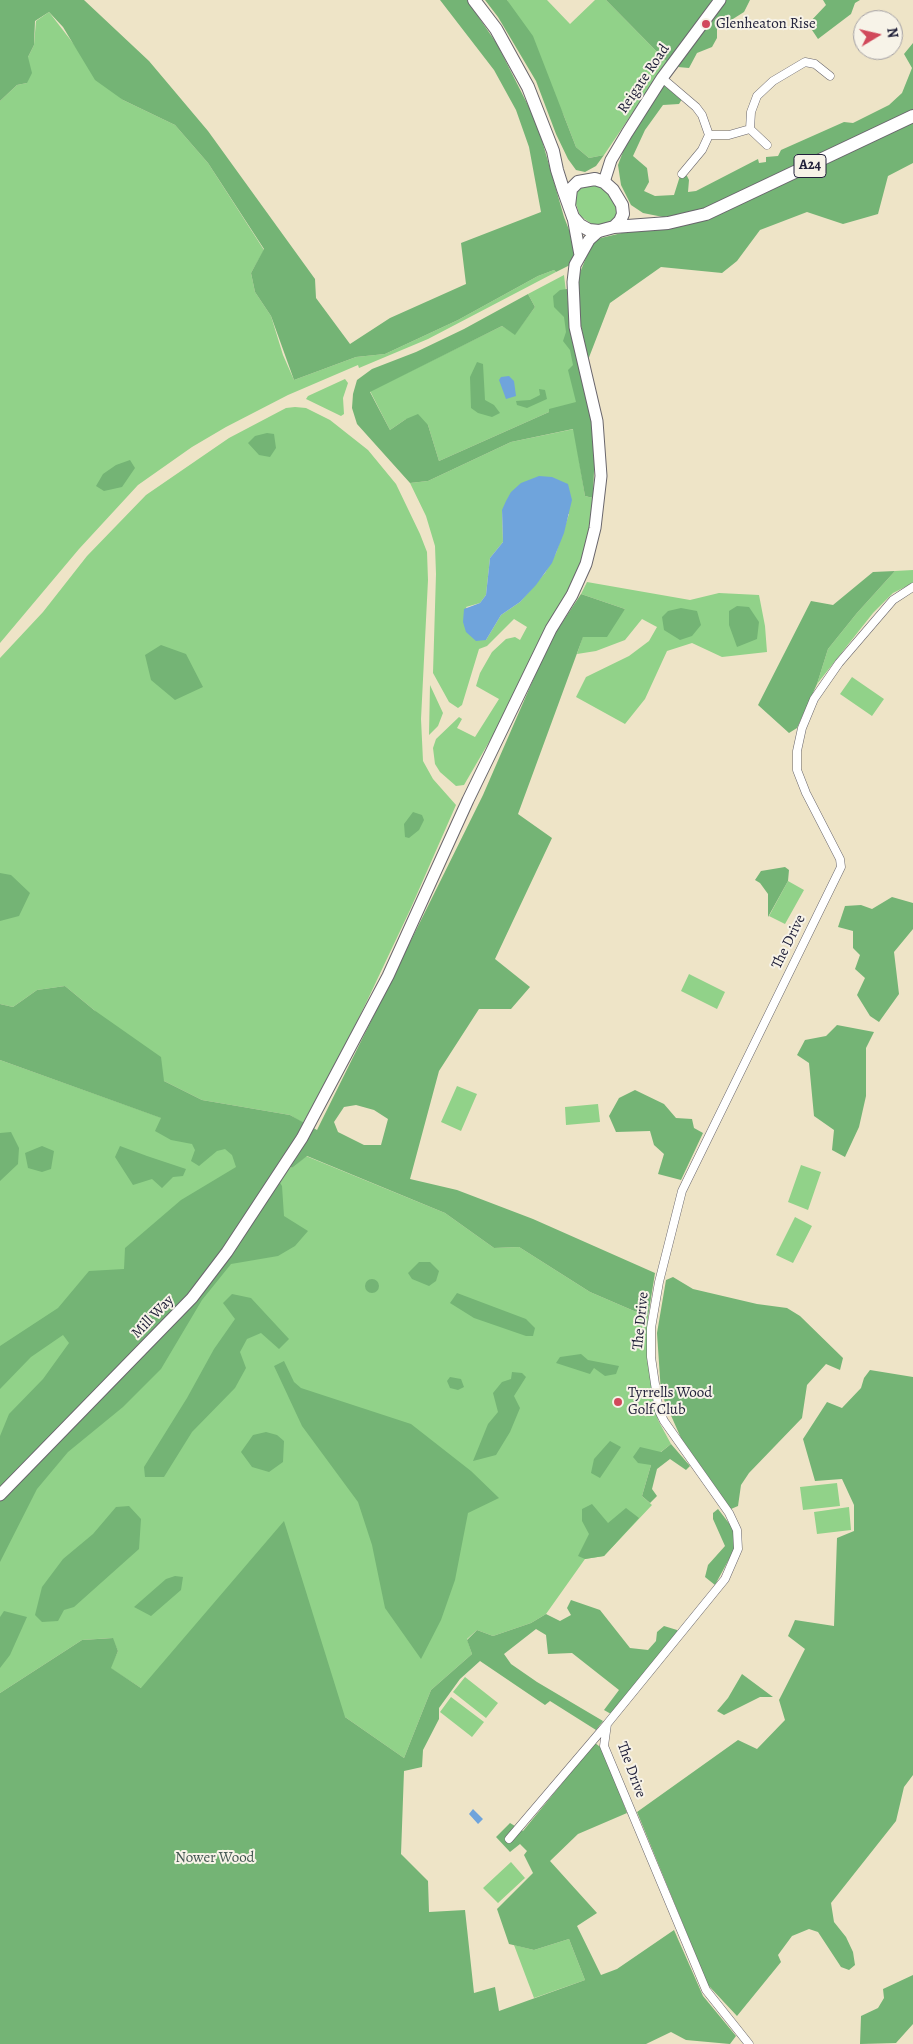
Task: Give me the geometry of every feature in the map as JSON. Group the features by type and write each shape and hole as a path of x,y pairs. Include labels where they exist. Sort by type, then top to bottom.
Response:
{"highway":[{"path":"474,0 516,62 538,110 553,151 571,211 580,226 589,230 599,231 614,227 620,221 622,205 614,190 604,182 585,179 578,182 571,189 571,211"},
{"name":"A24","path":"614,227 684,220 706,214 913,116"},
{"path":"553,151 570,177 578,182"},
{"name":"A24","path":"622,205 629,213 652,223"}],"main road":[{"name":"Reigate Road","path":"604,182 611,160 662,78 720,0"},
{"path":"571,211 580,255"},
{"path":"580,255 589,240 599,231"},
{"name":"Mill Way","path":"0,1495 192,1298 227,1252 302,1138 388,976 493,749 551,629 572,595 586,564 595,528 600,476 597,421 575,327 573,282 575,265 580,255"}],"street":[{"path":"750,129 751,112 757,96 773,81 805,62 814,64 830,76"},
{"path":"662,78 696,107 702,116 709,134 702,150 682,174"},
{"path":"709,134 729,135 750,129"},
{"path":"750,129 767,145"},
{"name":"The Drive","path":"749,2044 706,1990 604,1746 607,1724 726,1579 738,1549 738,1530 729,1513 659,1411 651,1357 651,1328 659,1282 682,1192 840,867 840,858 806,792 797,770 797,751 802,728 814,699 839,663 893,600 913,588"},
{"path":"510,1839 607,1724"}],"green space":[{"path":"0,0 84,0 149,61 208,131 315,279 316,298 350,344 390,318 466,284 461,243 541,212 529,147 516,110 494,70 440,0 467,0 497,44 537,123 564,217 573,240 575,249 574,259 570,265 556,272 554,270 538,276 458,320 385,354 356,357 294,380 271,316 255,292 251,273 264,249 208,163 175,125 123,100 95,80 63,27 49,12 35,21 34,45 28,57 32,73 27,83 17,85 0,101"},
{"path":"485,0 507,0 533,36 576,147 589,158 604,155 596,166 585,172 576,170 568,159 556,134 536,81 498,17"},
{"path":"507,0 547,0 570,24 595,0 606,0 667,62 604,155 589,158 576,147 564,116"},
{"path":"606,0 715,0 667,62"},
{"path":"726,0 750,0 744,12 717,29 717,38 712,47 697,53 689,68 678,67 700,32"},
{"path":"823,0 860,0 855,3 851,14 818,39 808,24 826,5"},
{"path":"49,12 76,47 123,100 175,125 208,163 264,250 251,273 255,292 271,316 283,355 294,380 356,357 385,354 458,320 538,276 554,270 556,272 428,339 359,368 358,365 288,395 192,447 138,485 79,549 0,643 0,101 17,85 27,83 28,57 34,45 36,21"},
{"path":"913,43 913,110 708,209 687,215 663,217 643,213 631,205 621,185 618,165 627,141 663,84 682,99 679,104 663,105 645,130 633,156 647,168 649,182 644,191 655,196 674,195 680,176 687,176 689,180 688,192 696,191 758,159 759,163 766,162 766,157 778,156 781,150 844,122 853,123 889,105 902,93 912,68 904,54"},
{"path":"913,122 913,163 888,176 878,214 843,224 807,212 760,230 737,261 722,273 661,267 610,303 588,360 579,316 579,275 592,243 601,238 630,231 674,228"},
{"path":"588,185 596,185 609,193 616,206 617,214 615,221 595,226 580,216 574,198 578,189"},
{"path":"564,275 569,317 588,399 549,412 439,461 428,425 406,419 390,430 370,391 502,326 515,334 535,307 528,294"},
{"path":"567,289 569,317 588,399 595,444 593,498 585,496 573,429 511,442 428,481 410,483 357,424 352,408 357,380 372,369 416,352 464,329 528,294 535,307 515,335 502,326 370,392 390,430 406,419 418,414 428,425 439,461 549,412 549,409 576,402 568,370 573,365 570,350 563,341 566,332 564,317 554,307 553,296 560,290"},
{"path":"477,362 483,364 485,400 494,405 500,413 492,417 478,413 471,408 470,377"},
{"path":"345,379 348,383 343,398 344,414 341,416 306,399 308,396"},
{"path":"539,389 545,390 547,399 527,408 517,405 516,401 530,400 540,395"},
{"path":"286,408 306,408 330,420 368,450 396,484 420,534 427,552 428,580 421,719 423,761 433,779 456,805 410,910 367,1001 333,1070 303,1123 290,1115 202,1100 164,1081 94,1010 65,986 37,990 13,1007 0,1004 0,658 43,612 87,556 146,495 229,438"},
{"path":"574,429 585,496 593,498 586,553 566,598 544,631 496,730 464,785 456,786 440,772 435,764 433,748 436,739 459,717 462,719 457,728 475,737 499,699 476,686 480,673 492,652 506,639 515,637 520,640 527,627 514,619 487,646 479,649 462,705 458,708 449,702 433,673 435,546 426,516 410,483 428,481 511,442","holes":["502,511 569,514 556,553 545,573 520,602 501,615 486,640 466,607 480,603 486,595 490,558 503,542"]},
{"path":"267,433 274,434 276,448 270,457 259,455 248,443 255,436"},
{"path":"130,460 135,468 122,487 104,491 96,486 103,474 116,465"},
{"path":"913,570 913,583 893,593 873,613 817,684 828,649 857,613 895,571"},
{"path":"895,571 828,649 817,684 797,728 789,733 758,705 811,601 833,605 873,572"},
{"path":"587,582 690,600 719,593 759,595 765,626 767,652 722,657 692,643 667,651 645,699 625,724 576,697 586,677 629,656 649,641 657,627 642,619 625,640 596,651 577,654 583,636 625,609 581,594"},
{"path":"581,594 625,609 607,637 583,637 518,814 552,838 495,959 530,987 511,1009 479,1009 439,1071 410,1179 457,1190 533,1219 655,1273 648,1317 590,1292 519,1247 494,1248 445,1213 307,1156 292,1168 282,1161 274,1173 282,1186 284,1216 308,1231 295,1246 278,1256 231,1264 202,1300 161,1369 123,1407 68,1452 37,1489 0,1562 0,1436 9,1414 43,1379 69,1343 63,1335 31,1357 0,1389 0,1346 58,1308 89,1271 124,1269 125,1248 181,1200 236,1167 232,1155 225,1149 217,1151 199,1166 191,1161 195,1150 192,1144 171,1140 155,1131 161,1118 0,1060 0,1004 13,1007 37,990 65,986 94,1010 161,1057 164,1081 202,1100 290,1115 317,1130 483,795 550,641","holes":["356,1105 374,1110 388,1119 381,1145 364,1145 338,1132 334,1122 344,1107"]},
{"path":"737,606 749,607 759,622 757,639 737,647 729,625 729,611"},
{"path":"681,608 697,611 701,625 692,636 680,640 664,630 662,617 668,611"},
{"path":"161,645 186,654 203,687 175,700 151,680 145,655"},
{"path":"852,677 884,699 872,716 840,694"},
{"path":"430,685 443,713 438,726 429,735"},
{"path":"413,812 422,815 424,820 419,830 409,838 405,837 404,824"},
{"path":"785,867 789,870 788,881 768,917 768,894 760,883 755,880 761,871"},
{"path":"0,873 11,875 30,893 19,916 0,921"},
{"path":"788,881 804,890 785,924 769,916"},
{"path":"892,897 913,903 913,929 894,952 899,994 879,1022 870,1016 857,995 865,978 855,969 860,955 853,948 853,931 838,927 845,906 861,905 872,909"},
{"path":"689,974 725,992 717,1009 681,991"},
{"path":"837,1025 874,1032 866,1048 866,1096 859,1127 845,1157 832,1150 834,1130 814,1116 809,1063 797,1055 805,1040 826,1036"},
{"path":"0,1060 282,1161 292,1168 306,1156 445,1213 494,1248 519,1247 590,1292 648,1317 647,1349 658,1420 671,1444 653,1458 642,1496 652,1505 604,1556 585,1559 546,1614 531,1623 493,1636 477,1630 467,1639 472,1654 431,1690 404,1758 345,1717 141,1688 110,1668 118,1651 112,1638 82,1640 0,1693"},
{"path":"457,1086 477,1094 461,1131 441,1122"},
{"path":"635,1090 664,1104 676,1118 692,1119 694,1128 703,1133 681,1180 658,1174 664,1154 654,1145 650,1131 616,1132 609,1116 619,1098"},
{"path":"598,1104 600,1122 566,1125 565,1107"},
{"path":"11,1132 19,1148 18,1164 0,1181 0,1133"},
{"path":"42,1146 54,1151 51,1169 42,1172 28,1168 25,1153"},
{"path":"120,1146 186,1169 183,1176 173,1177 162,1188 152,1179 133,1185 115,1157"},
{"path":"801,1165 821,1172 808,1210 788,1202"},
{"path":"795,1217 812,1226 793,1263 776,1255"},
{"path":"419,1262 430,1262 439,1271 436,1281 429,1286 412,1279 408,1273"},
{"path":"673,1277 693,1289 757,1304 787,1308 800,1316 843,1358 840,1370 826,1364 807,1385 802,1418 749,1473 741,1485 738,1506 731,1509 681,1438 661,1393 657,1333 666,1280"},
{"path":"369,1279 375,1279 379,1286 375,1293 369,1293 365,1289 365,1283"},
{"path":"457,1293 526,1319 535,1328 533,1336 526,1336 474,1318 450,1303"},
{"path":"232,1294 251,1298 289,1339 279,1349 261,1333 247,1339 240,1352 246,1368 235,1388 192,1432 164,1477 145,1477 144,1467 187,1398 214,1349 235,1319 223,1303"},
{"path":"581,1354 588,1360 619,1366 616,1374 605,1376 594,1368 590,1374 556,1363 560,1357"},
{"path":"284,1361 294,1382 301,1388 411,1424 471,1471 499,1498 468,1513 455,1580 441,1620 421,1659 385,1608 372,1545 358,1502 302,1426 274,1366"},
{"path":"870,1370 913,1377 913,1775 904,1787 896,1821 831,1903 834,1922 846,1937 853,1952 855,1965 849,1970 841,1967 818,1932 809,1929 792,1936 778,1955 781,1962 737,2016 708,1985 637,1812 738,1740 757,1749 785,1720 779,1700 805,1649 788,1636 795,1620 834,1626 837,1538 854,1531 854,1505 842,1479 815,1481 803,1439 827,1402 842,1408 861,1388 864,1378"},
{"path":"512,1372 522,1373 526,1377 514,1396 520,1408 510,1432 496,1455 473,1461 488,1424 498,1412 493,1393 502,1382 511,1379"},
{"path":"450,1377 461,1379 464,1387 458,1390 450,1388 447,1381"},
{"path":"266,1432 277,1435 284,1441 283,1462 269,1472 252,1467 241,1452 253,1435"},
{"path":"610,1441 621,1447 600,1478 591,1473 594,1459"},
{"path":"671,1444 690,1466 686,1470 670,1459 657,1469 652,1489 657,1496 650,1503 642,1496 651,1465 638,1463 633,1457 640,1447 661,1452"},
{"path":"837,1483 840,1506 803,1510 800,1487"},
{"path":"592,1504 608,1523 626,1508 639,1518 604,1556 585,1559 578,1556 589,1534 582,1521 582,1509"},
{"path":"129,1506 141,1519 139,1549 74,1607 64,1610 58,1621 42,1622 35,1615 42,1587 63,1559 93,1534 116,1507"},
{"path":"849,1507 851,1530 817,1534 814,1512"},
{"path":"718,1509 735,1531 734,1550 715,1585 705,1577 708,1565 725,1546 713,1519 713,1513"},
{"name":"Nower Wood","path":"284,1521 345,1717 404,1758 431,1690 472,1654 467,1640 477,1630 493,1636 531,1623 546,1614 560,1621 571,1615 567,1608 571,1600 600,1610 630,1648 648,1650 656,1641 657,1632 664,1626 677,1630 677,1634 611,1714 604,1710 619,1690 572,1653 548,1654 546,1635 536,1629 504,1654 511,1664 537,1682 603,1721 596,1730 550,1701 545,1705 480,1661 460,1679 439,1708 439,1719 423,1750 422,1767 404,1771 401,1854 428,1881 429,1912 465,1910 474,1993 495,1987 499,2011 585,1980 569,1939 534,1950 509,1944 497,1909 533,1873 524,1855 527,1851 520,1844 510,1852 496,1837 510,1823 523,1831 595,1743 603,1749 627,1813 578,1834 550,1861 597,1913 577,1926 601,1975 617,1969 674,1930 703,1996 736,2036 730,2044 686,2040 671,2032 646,2044 0,2044 0,1693 82,1640 113,1638 118,1651 111,1668 141,1688"},
{"path":"175,1576 183,1577 181,1590 151,1616 134,1607 166,1579"},
{"path":"4,1611 27,1617 10,1655 0,1668 0,1617"},
{"path":"742,1674 773,1697 760,1697 724,1715 717,1711 728,1698"},
{"path":"465,1677 498,1703 486,1718 453,1692"},
{"path":"451,1697 484,1722 472,1737 440,1712"},
{"path":"511,1862 525,1878 498,1903 483,1888"},
{"path":"569,1939 585,1980 534,1998 514,1945 534,1950"},
{"path":"913,1975 913,2024 896,2043 860,2044 861,2016 878,2008 884,1998 883,1989"}],"water":[{"path":"509,376 514,381 516,396 506,399 499,380 501,377"},
{"path":"539,476 552,477 568,484 572,500 564,533 552,563 536,585 520,602 501,615 486,640 476,641 466,632 463,622 464,609 480,603 486,595 490,558 503,542 502,510 511,492 521,483"},
{"path":"473,1809 483,1819 478,1824 469,1814"}],"place":[{"name":"Glenheaton Rise","path":"706,24"},
{"name":"Tyrrells Wood Golf Club","path":"618,1402"}]}
